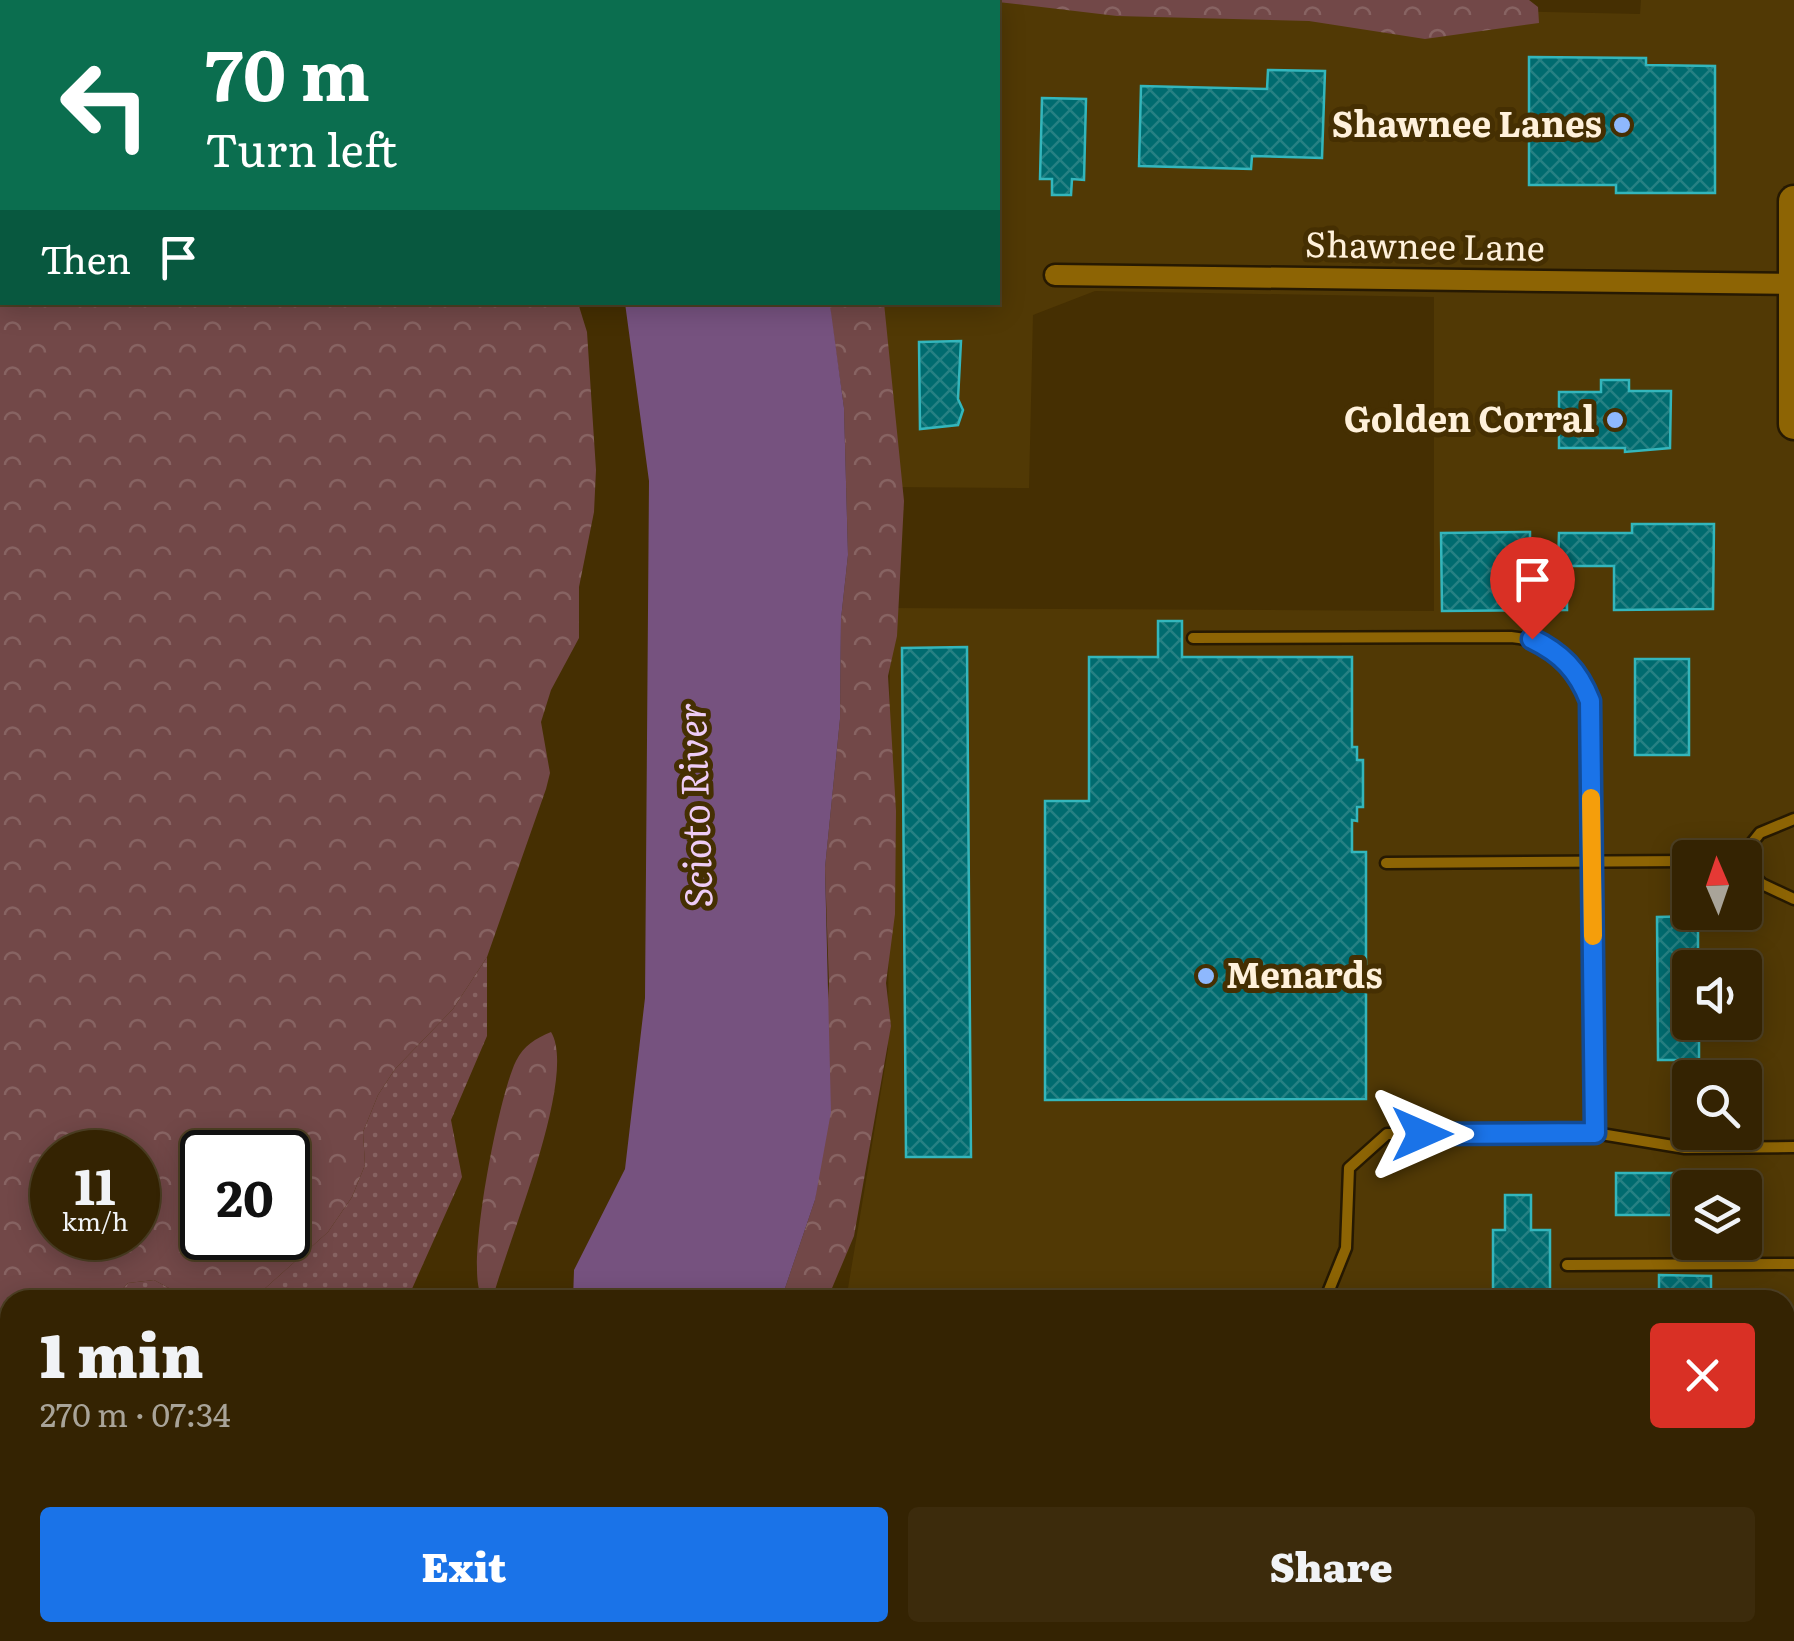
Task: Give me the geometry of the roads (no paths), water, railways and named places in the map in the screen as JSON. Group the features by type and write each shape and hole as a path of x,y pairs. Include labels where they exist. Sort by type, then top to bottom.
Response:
{"main road":[{"path":"1794,202 1794,424"}],"street":[{"name":"Shawnee Lane","path":"1055,275 1794,284"}],"lane":[{"path":"1194,638 1511,637 1549,647 1582,680 1590,701 1595,1133"},
{"path":"1754,840 1760,833 1794,819"},
{"path":"1386,863 1672,861"},
{"path":"1762,884 1794,898"},
{"path":"1329,1290 1346,1248 1349,1168 1387,1134 1595,1133 1685,1148 1794,1147"},
{"path":"1567,1264 1794,1264"}],"water":[{"name":"Scioto River","path":"625,305 830,305 844,408 848,555 841,619 840,719 825,868 831,1112 815,1200 784,1290 573,1290 574,1270 625,1169 645,998 649,481"}],"place":[{"name":"Shawnee Lanes","path":"1622,125"},
{"name":"Golden Corral","path":"1615,420"},
{"name":"Menards","path":"1206,976"}]}
